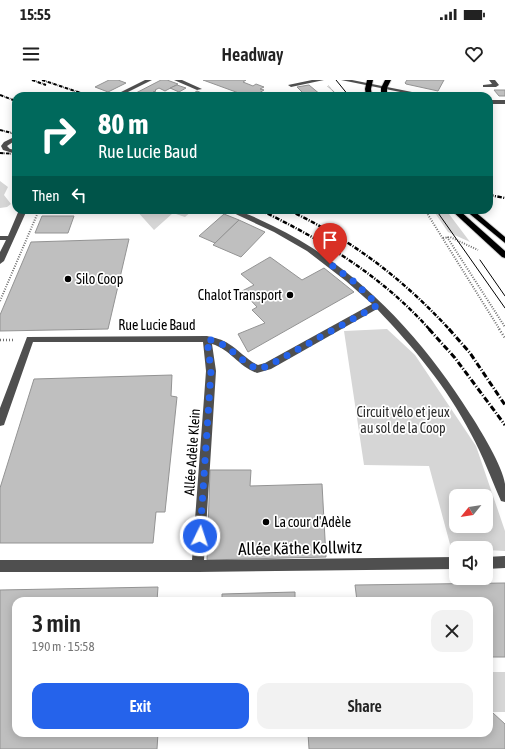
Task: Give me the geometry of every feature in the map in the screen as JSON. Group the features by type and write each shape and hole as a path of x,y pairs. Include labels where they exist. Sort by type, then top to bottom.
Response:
{"main road":[{"path":"369,92 370,82"},
{"path":"459,214 505,256"},
{"path":"474,214 505,241"}],"street":[{"path":"124,92 149,80"},
{"path":"177,80 200,88"},
{"path":"292,85 321,80"},
{"path":"344,80 386,84 419,92"},
{"path":"362,80 370,82"},
{"path":"485,86 496,85 492,80"},
{"path":"493,102 505,102"},
{"path":"0,140 8,142"},
{"path":"12,140 4,146 5,149 12,152"},
{"path":"0,261 21,214"},
{"path":"241,214 270,227 318,255 352,280 378,305 424,354 462,409 496,472 505,497"},
{"path":"0,238 11,238"},
{"name":"Rue Lucie Baud","path":"0,422 30,340 207,339 218,342 227,347 248,364 257,369 268,366 378,305"},
{"name":"Allée Adèle Klein","path":"198,566 211,371 207,339"},
{"path":"493,563 505,562"},
{"name":"Allée Käthe Kollwitz","path":"0,566 198,566 449,563"}],"path":[{"path":"328,86 334,92"},
{"path":"0,302 37,214"},
{"path":"428,214 443,238 448,249 505,338"},
{"path":"443,238 447,237 480,251"},
{"path":"447,237 505,327"}],"green space":[{"path":"0,181 8,187 4,195 11,204 7,207 0,208"},
{"path":"140,214 172,214 154,230"},
{"path":"176,214 188,214 185,217"},
{"path":"436,214 449,214 470,242 448,232"},
{"name":"Circuit vélo et jeux au sol de la Coop","path":"387,329 415,355 476,446 491,489 449,489 449,533 493,533 493,496 505,531 505,551 493,550 493,541 449,541 429,466 364,465 344,331"},
{"path":"493,672 505,672 505,712 493,712"}],"building":[{"path":"109,80 118,80 126,83 108,92 95,87"},
{"path":"161,80 167,80 178,84 165,91 159,88 153,92 138,92"},
{"path":"203,80 246,80 243,82 253,86 256,84 264,87 260,89 264,90 261,92 236,92"},
{"path":"407,80 444,80 438,91 406,84 405,83"},
{"path":"177,85 186,88 179,92 170,88"},
{"path":"309,85 317,92 302,92 297,87"},
{"path":"494,90 505,90 505,96 499,96"},
{"path":"224,214 239,220 215,243 199,236"},
{"path":"42,216 74,216 68,233 35,233"},
{"path":"239,220 265,232 241,257 213,245"},
{"name":"Silo Coop","path":"129,239 108,329 0,331 0,315 31,242"},
{"path":"270,257 302,280 324,268 354,292 248,352 238,334 265,323 252,310 257,307 242,291 254,285 241,274"},
{"path":"172,375 171,396 177,397 165,512 156,512 153,543 0,543 0,488 34,379"},
{"name":"La cour d'Adèle","path":"210,470 251,470 250,486 322,484 326,557 207,560"},
{"path":"493,583 505,583 505,657 493,657 493,597 356,597 355,585 449,584 449,585 493,585"},
{"path":"158,587 157,597 12,597 12,737 158,737 157,749 0,749 0,590"},
{"path":"295,592 295,597 222,597 222,594"},
{"path":"493,713 505,724 505,749 309,749 308,737 493,737"}],"tram line":[{"path":"336,80 346,92"},
{"path":"439,214 505,308"},
{"path":"480,260 505,296"}],"railway":[{"path":"32,80 46,85"},
{"path":"42,80 78,92"},
{"path":"0,95 12,100"},
{"path":"0,130 12,133"},
{"path":"0,153 12,154"},
{"path":"493,196 505,198"},
{"path":"268,214 307,234 351,261 392,293 430,330"},
{"path":"296,214 355,247 395,277 450,330"},
{"path":"429,329 455,358 505,425"},
{"path":"449,329 470,353 505,405"}],"place":[{"name":"Silo Coop","path":"68,279"},
{"name":"Chalot Transport","path":"290,295"},
{"name":"La cour d'Adèle","path":"266,522"}],"route":[{"path":"200,536 211,371 207,339 218,342 227,347 248,364 257,369 268,366 378,305 352,280 330,264"}]}
